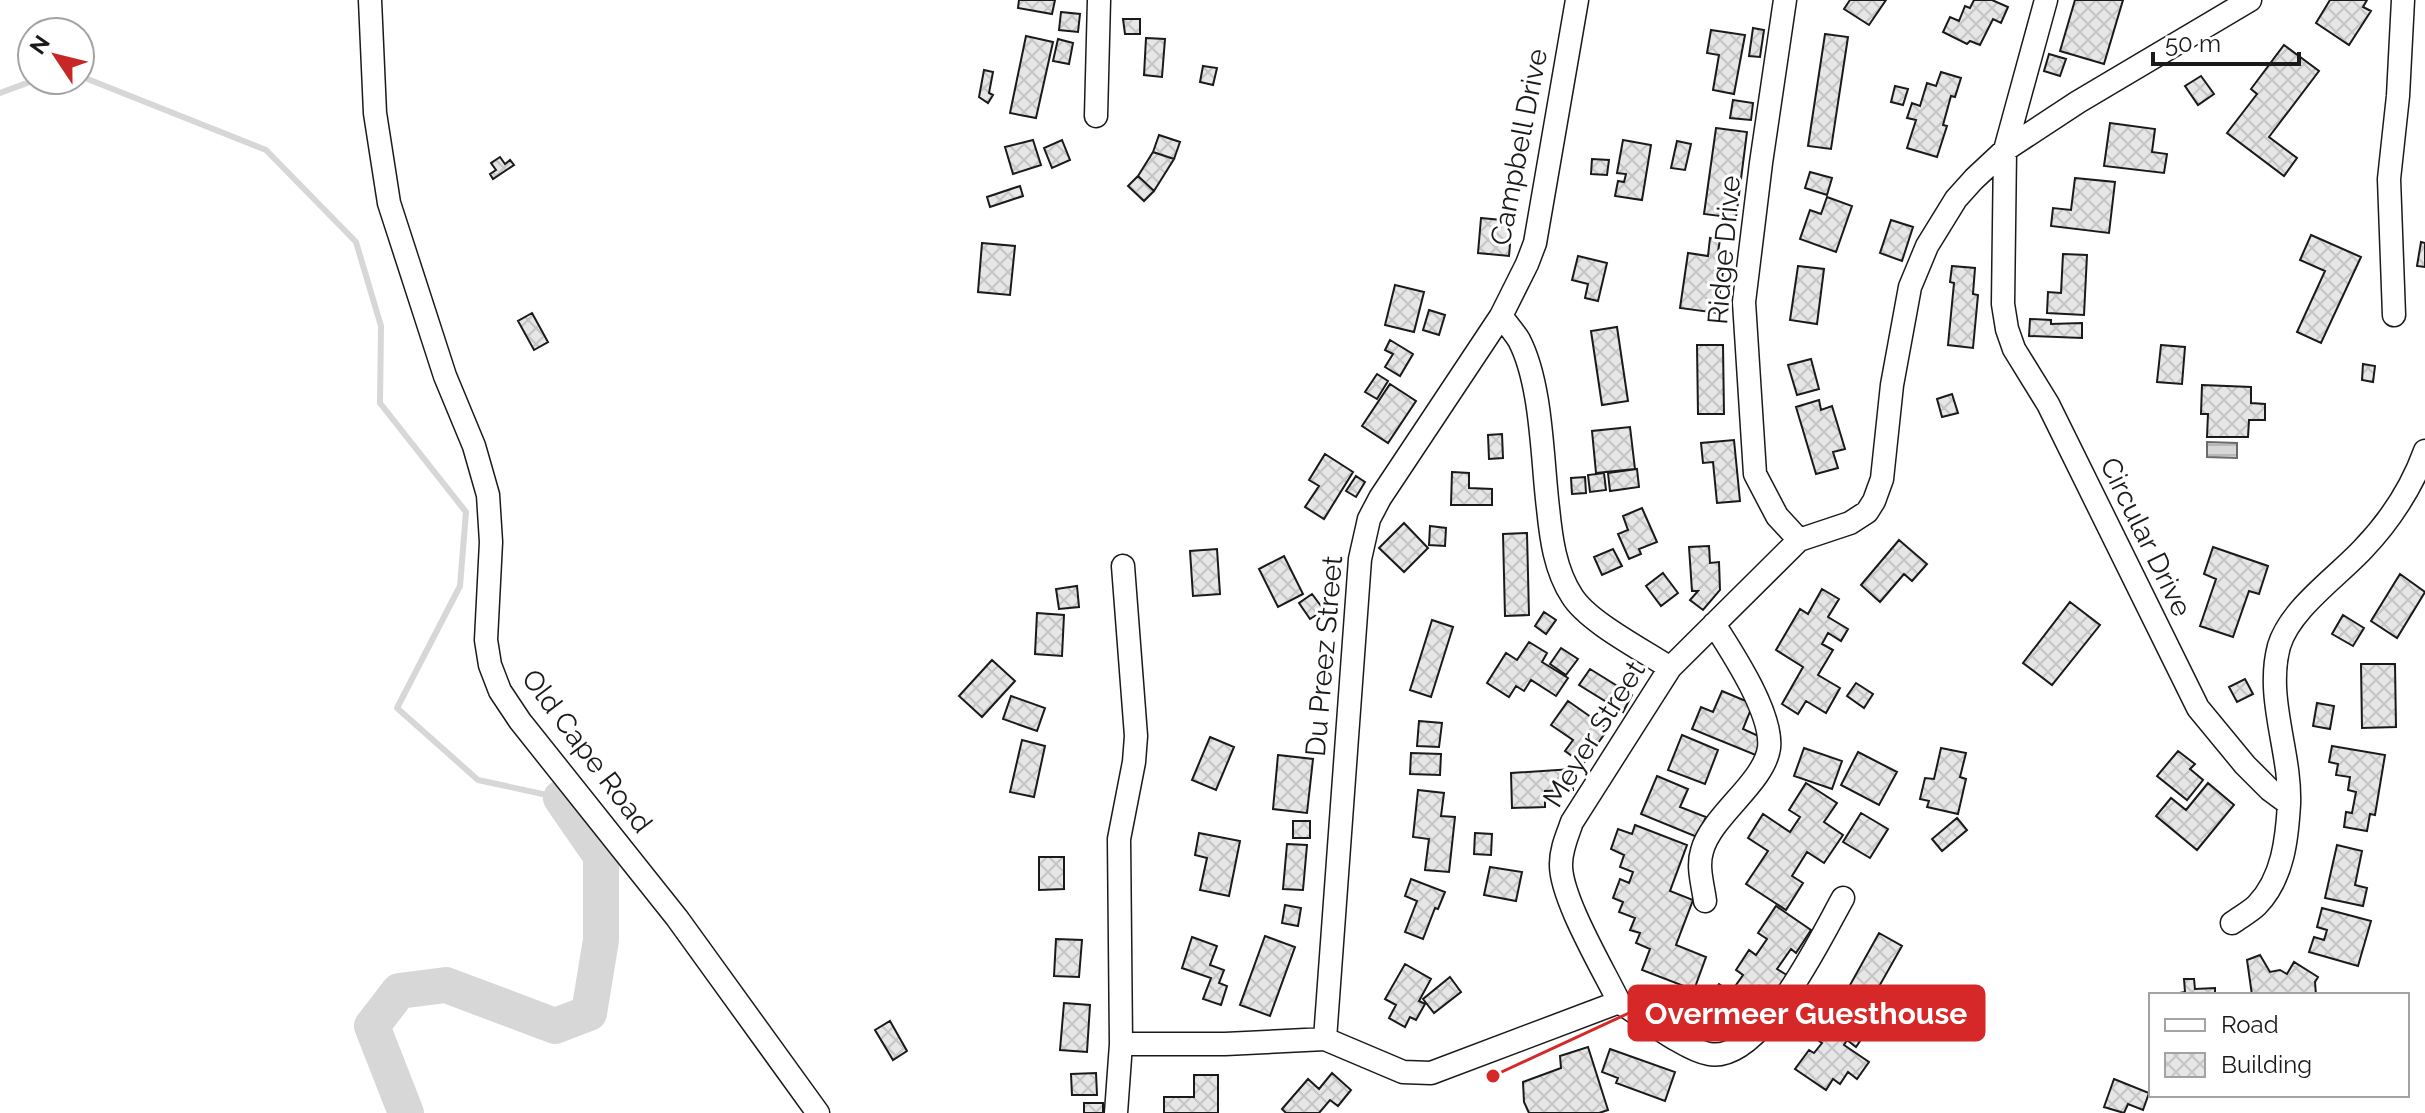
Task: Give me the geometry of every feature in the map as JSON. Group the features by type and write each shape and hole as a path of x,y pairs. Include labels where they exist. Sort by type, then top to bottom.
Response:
{"street":[{"name":"Old Cape Road","path":"370,0 375,113 389,203 445,376 474,446 488,495 491,542 486,640 490,665 500,691 520,721 677,918 818,1113"},
{"path":"1096,116 1099,0"},
{"name":"Campbell Drive","path":"1501,316 1535,243 1577,0"},
{"name":"Ridge Drive","path":"1785,0 1744,302 1755,474 1777,516 1799,540"},
{"name":"Circular Drive","path":"2046,0 2005,150 2003,304 2007,329 2014,349 2048,404 2198,708 2245,765 2289,804"},
{"path":"2005,150 2078,102 2250,0"},
{"path":"2394,315 2389,179 2398,96 2403,0"},
{"name":"Meyer Street","path":"1619,1002 1564,889 1560,865 1572,822 1670,668 1799,540 1850,523 1867,512 1882,479 1900,330 1914,276 1927,246 1956,199 2005,150"},
{"path":"1501,316 1518,338 1535,388 1552,542 1562,577 1573,598 1591,616 1670,668"},
{"name":"Du Preez Street","path":"1325,1039 1360,559 1369,519 1501,316"},
{"path":"2232,923 2257,905 2274,882 2287,837 2290,787 2276,693 2280,644 2296,615 2365,548 2392,515 2425,451"},
{"path":"1116,1113 1121,1044 1119,839 1136,736 1123,566"},
{"path":"1705,901 1700,868 1702,851 1709,836 1763,764 1769,749 1764,721 1747,675 1714,624"},
{"path":"1121,1044 1225,1044 1325,1039 1403,1072 1431,1073 1619,1002 1693,1049 1722,1055 1736,1051 1759,1033 1843,898"}],"shaded area":[{"path":"2207,442 2237,443 2237,458 2207,457"}],"building":[{"path":"1019,0 1055,0 1052,14 1018,8"},
{"path":"1850,0 1886,0 1869,25 1844,9"},
{"path":"1974,0 1992,0 2008,7 2001,23 1993,19 1980,45 1970,41 1967,44 1943,32 1950,17 1959,21 1965,6 1970,8"},
{"path":"2075,0 2123,0 2104,64 2060,51"},
{"path":"2330,0 2367,0 2363,7 2371,11 2349,45 2316,23"},
{"path":"1061,12 1080,14 1078,32 1059,30"},
{"path":"1123,19 1140,19 1140,34 1125,34"},
{"path":"1753,28 1764,30 1760,57 1749,56"},
{"path":"1711,30 1745,35 1734,94 1713,90 1719,55 1707,53"},
{"path":"1825,34 1848,37 1831,149 1808,146"},
{"path":"1026,36 1053,42 1036,118 1010,113"},
{"path":"1146,38 1165,39 1162,77 1144,75"},
{"path":"1058,39 1073,43 1069,64 1053,61"},
{"path":"2284,45 2319,71 2269,137 2297,158 2284,176 2227,133 2257,94 2251,89"},
{"path":"2049,54 2066,59 2060,76 2044,71"},
{"path":"1203,66 1217,68 1213,85 1200,82"},
{"path":"984,70 993,72 989,93 993,95 988,103 979,97"},
{"path":"1941,72 1961,78 1955,97 1951,96 1943,125 1947,126 1937,157 1907,148 1916,120 1907,118 1912,103 1920,106 1927,83 1936,86"},
{"path":"2201,76 2214,94 2198,105 2185,86"},
{"path":"1895,86 1908,89 1903,105 1891,102"},
{"path":"1733,100 1753,103 1751,120 1730,118"},
{"path":"2110,123 2155,129 2152,152 2167,154 2164,173 2104,166"},
{"path":"1716,128 1747,132 1736,218 1704,214"},
{"path":"1159,135 1180,142 1174,159 1153,152"},
{"path":"1033,140 1041,165 1013,174 1005,147"},
{"path":"1062,140 1070,160 1052,168 1044,148"},
{"path":"1623,140 1651,145 1642,200 1615,196 1618,181 1624,182 1626,174 1617,173"},
{"path":"1677,141 1691,144 1685,170 1671,168"},
{"path":"1153,152 1174,159 1154,191 1138,176"},
{"path":"500,157 505,164 510,160 514,165 493,179 490,174 496,170 491,163"},
{"path":"1592,159 1609,160 1607,175 1591,174"},
{"path":"1810,172 1832,178 1827,195 1805,188"},
{"path":"1138,176 1154,191 1144,201 1128,186"},
{"path":"2075,178 2115,182 2109,233 2051,226 2053,208 2071,210"},
{"path":"1020,186 1023,196 990,207 987,197"},
{"path":"1827,197 1852,206 1836,252 1800,239 1810,210 1821,214"},
{"path":"1481,218 1512,221 1509,256 1478,253"},
{"path":"1891,220 1913,227 1902,261 1880,253"},
{"path":"2311,235 2361,257 2321,343 2297,332 2325,271 2300,260"},
{"path":"1710,238 1720,240 1717,257 1725,258 1717,313 1680,308 1688,253 1708,256"},
{"path":"2421,242 2425,243 2425,267 2417,266"},
{"path":"982,243 1015,246 1010,295 978,292"},
{"path":"2063,254 2087,255 2084,315 2047,313 2048,292 2061,293"},
{"path":"1578,256 1607,263 1598,301 1585,298 1588,284 1572,280"},
{"path":"1798,266 1824,269 1817,324 1790,320"},
{"path":"1952,266 1975,268 1973,294 1978,295 1973,348 1948,345 1954,283 1950,282"},
{"path":"1395,285 1424,292 1414,332 1385,325"},
{"path":"1429,310 1445,315 1439,335 1423,330"},
{"path":"532,313 548,342 534,350 518,321"},
{"path":"2030,319 2051,320 2051,324 2082,323 2082,338 2029,336"},
{"path":"1617,327 1628,401 1602,405 1591,331"},
{"path":"1390,340 1413,354 1400,376 1385,367 1393,354 1385,350"},
{"path":"1697,345 1723,345 1724,414 1698,414"},
{"path":"2161,345 2185,347 2182,384 2157,382"},
{"path":"1811,359 1819,389 1797,395 1788,365"},
{"path":"2363,364 2375,366 2373,382 2362,380"},
{"path":"1377,374 1388,381 1377,399 1365,392"},
{"path":"1390,384 1416,401 1388,443 1362,426"},
{"path":"2202,385 2251,387 2251,403 2265,404 2265,420 2249,420 2248,437 2207,437 2208,414 2201,414"},
{"path":"1952,394 1958,413 1942,417 1937,399"},
{"path":"1819,400 1821,410 1832,406 1845,449 1833,452 1838,468 1816,474 1796,407"},
{"path":"1630,427 1635,469 1596,473 1592,431"},
{"path":"1502,434 1503,458 1489,459 1488,435"},
{"path":"1734,440 1740,501 1717,503 1713,462 1703,463 1701,443"},
{"path":"1325,454 1353,472 1324,519 1305,507 1319,486 1309,480"},
{"path":"1637,469 1639,487 1610,491 1608,473"},
{"path":"1452,472 1469,473 1469,488 1492,489 1492,505 1451,505"},
{"path":"1604,473 1606,490 1590,492 1588,475"},
{"path":"1356,476 1365,482 1356,497 1346,491"},
{"path":"1585,477 1586,493 1572,494 1571,478"},
{"path":"1642,508 1657,542 1639,549 1641,554 1629,559 1618,534 1628,530 1623,516"},
{"path":"1404,523 1428,548 1404,572 1379,548"},
{"path":"1430,526 1446,528 1445,546 1429,545"},
{"path":"1527,533 1529,615 1505,616 1503,534"},
{"path":"1899,540 1927,564 1912,581 1904,574 1880,602 1861,585"},
{"path":"1709,546 1710,563 1719,562 1720,590 1703,610 1690,600 1698,591 1692,591 1689,547"},
{"path":"2213,547 2268,566 2259,594 2249,591 2233,637 2200,626 2216,579 2204,574"},
{"path":"1217,549 1220,594 1193,596 1190,551"},
{"path":"1613,549 1622,566 1602,575 1594,557"},
{"path":"1284,556 1303,594 1278,607 1259,569"},
{"path":"1663,573 1678,593 1661,606 1646,586"},
{"path":"2400,574 2425,592 2397,638 2371,621"},
{"path":"1077,586 1079,607 1059,609 1056,589"},
{"path":"1822,589 1839,599 1828,617 1848,629 1841,641 1828,633 1822,644 1833,650 1818,675 1840,688 1826,713 1806,701 1798,714 1782,704 1803,667 1776,650 1800,609 1808,614"},
{"path":"1312,594 1324,610 1310,619 1299,603"},
{"path":"2070,602 2100,625 2052,685 2023,663"},
{"path":"1544,612 1556,620 1546,634 1535,626"},
{"path":"1037,613 1064,615 1062,656 1035,654"},
{"path":"2343,615 2364,628 2353,646 2332,634"},
{"path":"1432,620 1453,627 1431,697 1410,690"},
{"path":"1529,642 1547,653 1542,662 1568,678 1556,696 1531,680 1524,691 1516,686 1509,697 1487,683 1506,653 1517,660"},
{"path":"1561,648 1578,659 1566,675 1550,664"},
{"path":"992,660 1015,681 982,717 959,696"},
{"path":"2361,664 2395,664 2396,727 2362,728"},
{"path":"1590,669 1632,695 1623,712 1579,685"},
{"path":"2245,679 2253,694 2237,702 2229,687"},
{"path":"1856,683 1873,694 1864,708 1847,696"},
{"path":"1722,691 1753,704 1743,729 1765,739 1758,756 1692,729 1701,707 1713,712"},
{"path":"1011,696 1045,708 1037,731 1003,719"},
{"path":"1568,701 1608,729 1583,764 1565,751 1573,740 1551,725"},
{"path":"2317,703 2334,706 2330,729 2313,726"},
{"path":"1419,721 1442,723 1439,747 1417,746"},
{"path":"1682,735 1718,750 1705,784 1668,770"},
{"path":"1210,737 1234,747 1216,790 1192,780"},
{"path":"1022,740 1045,746 1034,797 1010,792"},
{"path":"2332,746 2385,755 2375,815 2370,814 2367,831 2344,827 2346,812 2352,813 2356,792 2348,790 2350,777 2336,775 2338,764 2329,762"},
{"path":"1804,748 1842,761 1832,789 1794,776"},
{"path":"1941,748 1966,753 1960,777 1966,779 1958,814 1927,807 1929,801 1920,799 1925,778 1934,779"},
{"path":"2178,751 2195,764 2190,769 2203,780 2187,800 2157,776"},
{"path":"1858,752 1897,772 1879,805 1841,785"},
{"path":"1411,753 1441,754 1440,775 1410,774"},
{"path":"1278,755 1313,759 1307,813 1273,809"},
{"path":"1572,769 1573,790 1545,791 1545,807 1512,808 1511,773"},
{"path":"1657,776 1688,789 1680,807 1706,817 1697,837 1641,814"},
{"path":"1806,783 1837,803 1824,822 1843,835 1824,863 1807,852 1792,876 1803,883 1786,910 1746,884 1768,851 1748,838 1763,814 1790,832 1800,817 1789,810"},
{"path":"2208,783 2234,805 2197,850 2156,816 2171,798 2186,810"},
{"path":"1418,790 1444,793 1441,816 1455,817 1449,872 1425,870 1429,839 1413,837"},
{"path":"1861,813 1888,829 1870,858 1843,842"},
{"path":"1957,818 1967,830 1942,851 1932,839"},
{"path":"1293,821 1310,821 1310,838 1293,838"},
{"path":"1635,825 1687,845 1670,891 1693,900 1676,945 1706,957 1694,990 1642,970 1650,949 1636,943 1640,933 1630,930 1635,918 1619,912 1623,902 1613,898 1620,879 1629,883 1633,872 1620,867 1624,855 1611,849 1618,829 1632,834"},
{"path":"1199,833 1240,841 1229,896 1200,890 1207,858 1195,855"},
{"path":"1475,833 1492,834 1491,855 1474,854"},
{"path":"1287,844 1307,845 1303,890 1283,889"},
{"path":"2337,845 2362,851 2355,885 2367,888 2363,906 2325,898"},
{"path":"1039,857 1064,857 1064,889 1039,890"},
{"path":"1490,867 1522,872 1516,901 1484,895"},
{"path":"1411,879 1445,892 1423,939 1405,932 1417,901 1405,896"},
{"path":"1285,905 1301,908 1298,926 1282,923"},
{"path":"1776,906 1811,930 1796,953 1791,949 1777,969 1790,977 1777,997 1760,986 1749,1003 1758,1010 1741,1035 1702,1008 1719,984 1731,992 1743,975 1736,970 1749,950 1756,955 1767,939 1758,933"},
{"path":"2322,908 2371,921 2358,966 2309,952 2314,937 2324,940 2327,930 2317,927"},
{"path":"1879,933 1902,946 1868,1006 1845,994"},
{"path":"1265,936 1295,947 1270,1016 1240,1005"},
{"path":"1192,937 1217,946 1210,965 1224,970 1219,983 1227,986 1221,1005 1203,999 1211,978 1182,968"},
{"path":"1056,939 1082,940 1079,977 1054,976"},
{"path":"2260,955 2270,972 2280,970 2287,974 2294,962 2318,977 2316,993 2252,993 2247,960"},
{"path":"1405,964 1431,979 1419,1001 1425,1004 1416,1020 1410,1017 1405,1027 1389,1018 1396,1005 1385,999"},
{"path":"1450,977 1461,992 1434,1013 1423,999"},
{"path":"2184,979 2194,979 2195,989 2215,988 2215,993 2179,993 2185,992"},
{"path":"1836,998 1851,1008 1853,1004 1875,1019 1856,1047 1847,1040 1844,1045 1869,1062 1857,1079 1848,1072 1840,1084 1833,1079 1826,1090 1795,1069 1809,1050 1814,1053 1822,1043 1816,1039 1828,1022 1834,1026 1837,1022 1825,1014"},
{"path":"1064,1003 1090,1005 1087,1052 1060,1050"},
{"path":"890,1021 907,1051 893,1060 875,1030"},
{"path":"1588,1047 1608,1110 1599,1113 1529,1113 1524,1102 1523,1082 1561,1068 1560,1056"},
{"path":"1610,1049 1675,1072 1665,1101 1616,1083 1618,1078 1602,1072"},
{"path":"1096,1073 1097,1095 1072,1095 1071,1074"},
{"path":"1332,1073 1351,1090 1338,1106 1330,1100 1319,1113 1286,1113 1282,1109 1308,1079 1319,1089"},
{"path":"1194,1075 1218,1075 1218,1113 1164,1113 1164,1097 1194,1097"},
{"path":"2114,1079 2149,1093 2143,1110 2128,1104 2124,1113 2104,1107"},
{"path":"1084,1103 1103,1103 1103,1113 1084,1113"}],"waterway":[{"path":"96,82 266,150 356,242 381,326 380,403 466,512 460,586 397,708 478,780 561,798"},
{"path":"0,93 16,87"},
{"path":"406,1113 372,1026 399,991 446,985 555,1026 589,1013 601,940 601,856 561,798"}],"place":[{"name":"Overmeer Guesthouse","path":"1493,1076"}]}
